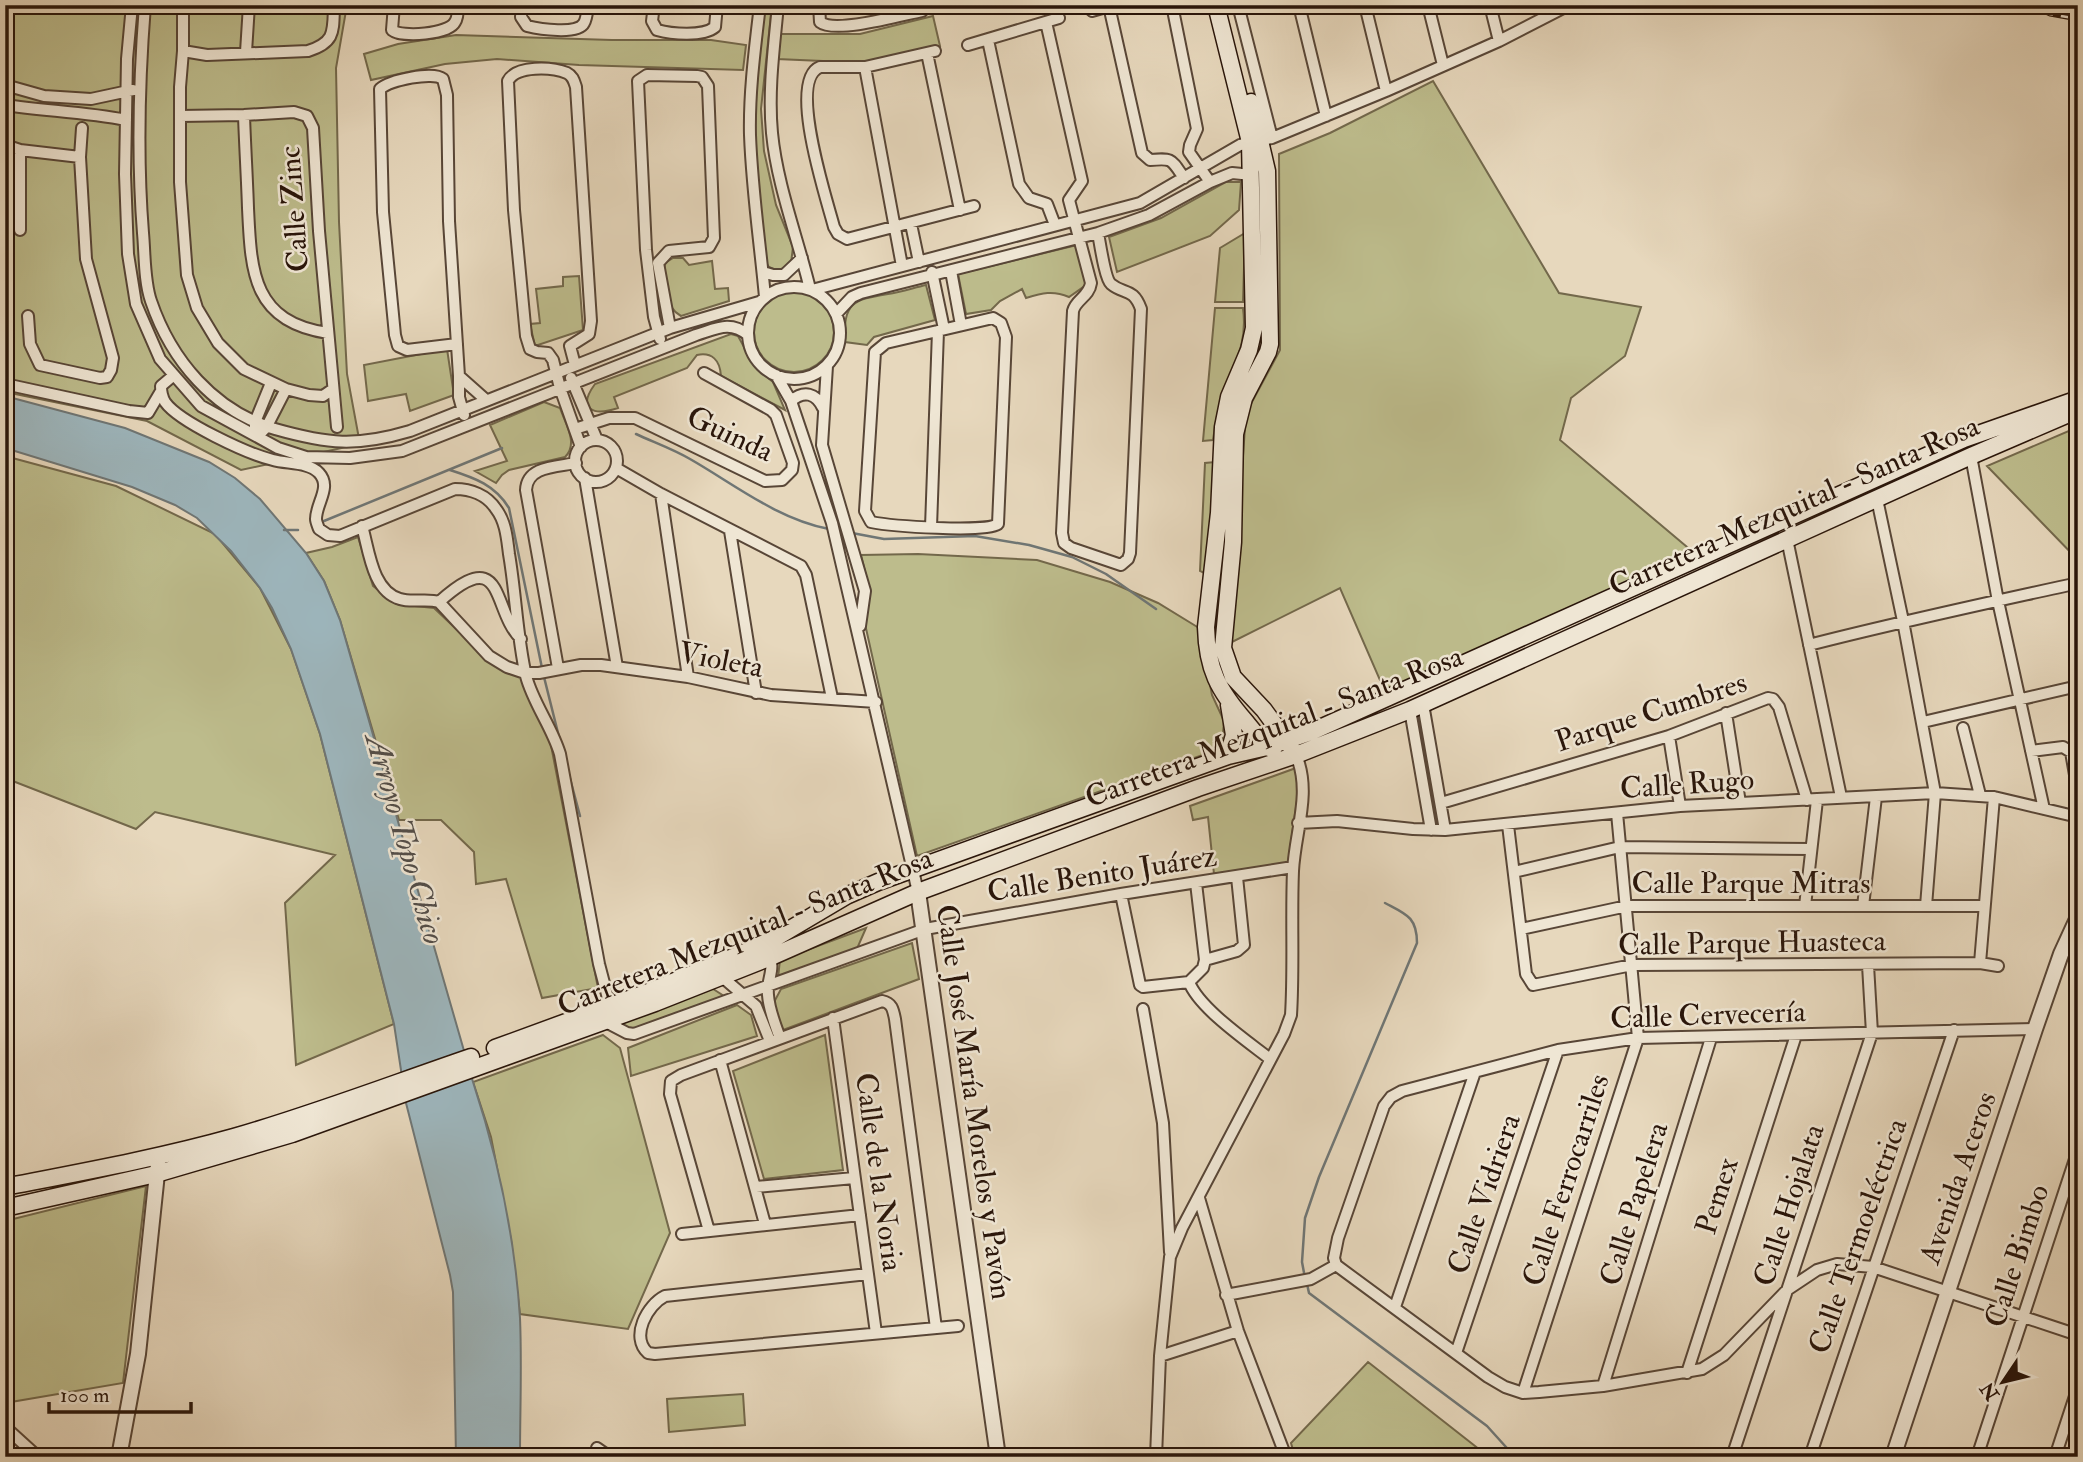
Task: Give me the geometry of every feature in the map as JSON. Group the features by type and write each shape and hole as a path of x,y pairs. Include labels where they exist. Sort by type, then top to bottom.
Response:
{"main road":[{"path":"1216,5 1262,140 1252,175 1254,328 1245,360 1229,397 1223,427 1219,513 1206,627 1209,660 1216,683 1228,702 1267,747 1292,756"},
{"path":"1227,5 1262,140 1267,171 1270,344 1244,398 1237,421 1233,462 1233,542 1223,648 1233,677 1264,710 1287,741 1292,756"},
{"name":"Carretera Mezquital - Santa Rosa","path":"413,1083 717,971 771,957 915,880 972,858 1008,835 1228,755 1287,741 1358,712 1964,439 2078,399"},
{"name":"Carretera Mezquital - Santa Rosa","path":"717,971 846,896 915,880 1198,788 1292,756 1416,707 2078,410"},
{"path":"1228,702 1234,735 1228,755"},
{"path":"5,1187 157,1156 413,1083"},
{"path":"5,1208 156,1174 292,1134 413,1083"}],"street":[{"path":"132,5 126,120 128,254 136,304 160,359 201,406 256,438 306,457 350,458 402,451 723,327 739,328 748,335"},
{"path":"145,5 138,171 150,299 174,351 210,394 255,422 310,439 343,443 370,442 398,435 670,328 762,300 786,287 811,290 1140,202 1240,145 1262,140 1385,91 1499,41 1569,5"},
{"path":"183,5 180,182 187,275 197,308 218,343 244,369 271,383 309,396 323,396 333,389"},
{"path":"246,52 249,5"},
{"path":"183,51 207,55 308,51 323,46 330,40 334,5"},
{"path":"394,5 392,30 396,34 406,36 450,27 456,21 458,5"},
{"path":"522,5 521,17 527,26 568,30 583,25 587,5"},
{"path":"654,5 652,21 657,30 702,32 715,27 717,5"},
{"path":"760,5 752,79 750,133 753,190 763,272 762,300 752,314 748,335 751,348 765,368 776,375 800,379 827,366 836,354 840,328 829,302 811,290 772,136 770,105 778,5"},
{"path":"819,5 820,22 828,26 865,23 908,10 922,10"},
{"path":"1172,5 1197,129 1189,145 1189,152 1210,182"},
{"path":"1238,5 1262,140"},
{"path":"1299,5 1326,116"},
{"path":"1365,5 1385,91"},
{"path":"1428,5 1443,65"},
{"path":"1490,5 1499,41"},
{"path":"1092,11 1111,6 1142,153 1150,160 1171,159 1184,178"},
{"path":"968,46 1059,18"},
{"path":"1046,22 1082,181 1069,200 1091,283 1087,295 1077,302 1073,311 1063,539 1071,548 1117,565 1128,559 1141,317 1139,302 1132,293 1110,283 1098,233"},
{"path":"988,40 1019,184 1029,198 1047,204 1055,225"},
{"path":"960,210 931,52 864,67 820,67 810,73 808,115 812,144 838,234 853,239 894,227 911,223 960,210 974,206"},
{"path":"864,67 901,266"},
{"path":"581,447 560,388 566,369 570,346 589,334 591,321 576,87 573,78 565,72 520,70 508,80 514,209 526,337 530,349 551,355 566,369 597,440"},
{"path":"457,344 407,350 398,346 383,212 379,91 386,84 432,75 439,75 443,79 447,95 449,222 457,344 459,376 458,397 461,410 469,424"},
{"path":"646,250 706,248 711,246 714,238 708,86 702,77 647,75 638,81 646,250 657,333 663,348"},
{"path":"5,85 44,96 97,98 126,90 140,90"},
{"path":"95,114 97,98"},
{"path":"5,105 52,112 95,114 126,120"},
{"name":"Calle Zinc","path":"180,116 294,112 307,116 313,128 337,427"},
{"path":"244,115 250,257 260,292 279,316 303,330 328,333"},
{"path":"28,316 30,344 40,365 100,378 107,377 113,358 86,259 80,157 82,128"},
{"path":"5,145 20,150 80,157"},
{"path":"20,150 20,230"},
{"path":"836,314 861,293 1098,233 1149,215 1232,173 1252,175"},
{"path":"911,223 924,261 933,276 941,330 931,527"},
{"path":"669,251 661,258 658,266 670,328"},
{"path":"763,272 784,275 802,258"},
{"path":"951,271 961,325"},
{"path":"992,318 1001,323 1006,337 1000,522 988,529 877,523 868,519 865,511 873,358 878,348 886,343 961,325 992,318"},
{"name":"Calle José María Morelos y Pavón","path":"827,366 822,445 864,591 859,633"},
{"name":"Guinda","path":"589,423 609,418 635,418 765,481 782,480 792,470 793,463 776,415 704,373"},
{"path":"5,384 148,413 161,391 161,386 174,375"},
{"name":"Calle José María Morelos y Pavón","path":"776,375 791,401 838,542 915,880 925,929 998,1457"},
{"path":"459,376 485,400"},
{"path":"256,438 255,422 271,383"},
{"path":"256,438 267,426 286,389"},
{"path":"161,391 171,408 202,429 237,447 273,460 312,468 320,474 325,485 316,519 321,531 328,535 340,536 455,489 466,489 487,498 502,518 516,590 525,673 529,689 554,733 560,754 607,1013"},
{"path":"791,401 801,394 810,394 818,399 823,408"},
{"path":"575,429 589,423"},
{"path":"597,440 609,444 615,451 616,468 611,476 602,481 585,478 576,463 581,447 597,440"},
{"path":"1971,456 1998,601 2044,809"},
{"path":"548,670 527,481 530,475 538,471 576,463"},
{"path":"616,468 730,531 801,566 806,575 832,698"},
{"path":"585,478 617,667"},
{"path":"661,494 688,677"},
{"path":"1877,499 1935,793 1926,906"},
{"path":"362,526 375,575 391,595 401,600 439,602 463,584 487,580 494,586 509,624 521,639"},
{"path":"730,531 756,693"},
{"path":"1787,540 1841,797"},
{"path":"1809,645 1903,621 1955,612 2078,583"},
{"path":"439,602 489,656 525,673"},
{"name":"Violeta","path":"525,673 581,664 688,677 756,693 876,702"},
{"path":"1923,723 2078,686"},
{"name":"Parque Cumbres","path":"1441,803 1669,736 1768,698 1773,699 1779,707 1812,800"},
{"path":"1416,707 1429,744 1445,830"},
{"path":"1416,707 1417,747 1431,830"},
{"path":"1726,713 1740,803"},
{"path":"1963,728 1980,795"},
{"path":"1669,736 1680,806"},
{"path":"1417,747 1429,744"},
{"path":"2031,751 2063,747 2068,749 2071,752 2078,792"},
{"path":"1170,1257 1182,1228 1284,1034 1291,1015 1293,867 1305,788 1303,770 1292,756"},
{"name":"Calle Rugo","path":"1298,823 1337,821 1445,830 1680,806 1935,793 1994,797 2078,817"},
{"path":"1863,906 1876,797"},
{"path":"1980,963 1994,797"},
{"path":"1805,906 1811,849 1812,800"},
{"name":"Calle Ferrocarriles","path":"1523,1393 1638,1038 1617,813"},
{"path":"1508,825 1521,929"},
{"path":"1514,872 1620,847 1811,849"},
{"name":"Calle Benito Juárez","path":"607,1013 627,1033 634,1034 925,929 1293,867"},
{"path":"1205,960 1237,951 1244,946 1237,877"},
{"path":"1121,894 1138,982 1143,987 1189,982 1199,974 1205,960 1196,883"},
{"name":"Calle Parque Mitras","path":"1521,929 1627,906 1984,906"},
{"name":"Avenida Aceros","path":"1893,1457 2035,1029 2076,927"},
{"name":"Calle Parque Huasteca","path":"1521,929 1528,980 1533,985 1632,965 1980,963 1998,966"},
{"path":"771,957 768,985 775,1039"},
{"name":"Calle Hojalata","path":"1732,1457 1872,1033 1868,965"},
{"path":"717,971 756,1006 775,1039"},
{"path":"1189,982 1198,998 1270,1059"},
{"path":"709,1231 672,1101 671,1081 681,1074 881,1001 891,1005 936,1328"},
{"path":"1143,1009 1163,1123 1170,1257 1160,1356 1156,1457"},
{"name":"Calle de la Noria","path":"833,1018 876,1333"},
{"name":"Calle Cervecería","path":"1336,1265 1334,1258 1338,1238 1384,1106 1391,1097 1420,1085 1558,1050 1638,1038 2035,1029"},
{"name":"Calle Termoeléctrica","path":"1810,1457 1954,1030"},
{"name":"Pemex","path":"1687,1373 1796,1035"},
{"name":"Calle Papelera","path":"1603,1386 1712,1038"},
{"name":"Calle Vidriera","path":"1457,1353 1558,1050"},
{"path":"720,1060 765,1224"},
{"path":"1395,1307 1475,1072"},
{"path":"119,1457 138,1354 159,1162 260,1134 271,1125"},
{"name":"Calle Bimbo","path":"1977,1457 2078,1150"},
{"path":"756,1187 854,1178"},
{"path":"1199,1198 1238,1331 1286,1457"},
{"path":"682,1234 860,1215"},
{"path":"1226,1295 1306,1280 1336,1265 1488,1377 1523,1393 1603,1386 1687,1373 1702,1368 1724,1355 1787,1290 1817,1270 1837,1264 1873,1267 2078,1335"},
{"path":"868,1274 665,1296 656,1301 641,1328 642,1347 645,1352 655,1354 958,1326"},
{"path":"1160,1356 1238,1331"},
{"path":"2055,1457 2078,1387"},
{"path":"5,1427 38,1457"},
{"path":"597,1448 610,1457"}],"shaded area":[{"path":"5,5 347,5 336,68 339,222 347,374 360,444 241,470 147,421 5,392"},
{"path":"763,5 772,5 761,109 764,151 776,205 793,247 791,263 778,271 769,267 764,260 753,118"},
{"path":"933,16 940,46 869,63 777,59 777,34 860,34"},
{"path":"456,35 711,40 746,45 743,70 579,65 497,59 445,64 371,80 364,54 398,44"},
{"path":"1433,81 1559,293 1641,307 1625,356 1571,398 1560,440 1693,552 1386,694 1340,588 1230,643 1246,413 1280,350 1279,154 1330,133"},
{"path":"1226,182 1241,182 1239,210 1210,236 1117,272 1109,237 1161,218"},
{"path":"1245,233 1243,302 1215,302 1220,248"},
{"path":"1077,245 1086,285 1069,297 1048,293 1026,298 1022,289 1000,301 991,310 966,314 958,274"},
{"path":"673,258 683,258 689,265 712,261 715,289 728,288 729,301 681,316 675,312 668,300 664,277 665,263"},
{"path":"579,276 583,330 535,346 530,324 540,323 536,289 563,286 563,277"},
{"path":"926,285 935,320 874,337 867,345 845,342 848,311 858,301"},
{"path":"794,292 809,295 822,304 831,317 834,332 831,347 822,360 809,369 794,372 779,369 766,360 757,347 754,332 757,317 766,304 779,295"},
{"path":"1215,308 1243,308 1243,333 1220,402 1213,440 1203,441"},
{"path":"731,334 738,336 755,367 773,382 785,410 721,376 714,358 702,354 697,355 687,368 614,397 618,408 602,411 590,409 587,400 595,384"},
{"path":"447,349 454,395 410,411 406,394 368,401 364,365"},
{"path":"544,402 560,408 571,440 569,452 565,457 509,470 496,483 475,471 507,461 490,425"},
{"path":"2078,427 2078,560 1987,466"},
{"path":"5,456 116,486 215,534 260,588 291,649 320,734 394,1024 296,1065 285,903 335,855 155,812 136,829 5,778"},
{"path":"1215,462 1206,574 1200,571 1205,463"},
{"path":"358,537 373,586 396,604 434,608 495,666 520,676 549,735 598,988 542,998 506,879 476,884 474,852 441,820 399,820 340,620 324,581 306,553"},
{"path":"918,554 1037,560 1110,582 1158,603 1199,628 1212,695 1224,721 1222,745 1214,751 917,856 865,624 869,588 861,555"},
{"path":"1296,768 1298,793 1288,863 1214,874 1208,817 1193,820 1190,806"},
{"path":"866,928 856,951 778,978 780,960"},
{"path":"912,943 919,979 783,1030 773,1004 781,989"},
{"path":"710,987 724,996 631,1032 619,1022"},
{"path":"737,1005 751,1015 757,1036 631,1076 628,1048"},
{"path":"603,1035 620,1048 670,1233 628,1329 520,1314 511,1240 491,1137 473,1082"},
{"path":"825,1035 843,1170 764,1179 733,1071"},
{"path":"146,1186 123,1383 5,1403 5,1221"},
{"path":"1368,1362 1489,1457 1295,1457 1291,1443"},
{"path":"743,1394 745,1425 669,1432 667,1399"}],"water":[{"path":"5,396 125,428 209,462 235,478 260,499 306,553 324,581 340,620 498,1169 518,1288 520,1457 456,1457 453,1292 450,1275 406,1103 394,1024 320,734 291,649 272,608 231,551 197,518 175,505 132,487 5,448"}],"waterway":[{"path":"636,434 683,455 774,509 829,529"},
{"path":"324,521 502,448"},
{"path":"450,470 484,483 497,493 509,508 542,668"},
{"path":"284,530 298,530"},
{"path":"852,533 884,539 975,536 1029,545 1072,557 1106,574 1156,609"},
{"path":"544,677 560,741"},
{"path":"568,771 580,816"},
{"path":"1305,1278 1302,1262 1305,1218 1319,1177 1417,943 1415,927 1409,917 1385,903"},
{"path":"1307,1284 1309,1293 1487,1426 1515,1457"}],"railway":[{"path":"2031,5 2050,14 2078,19"}],"water label":[{"name":"Arroyo Topo Chico","path":"405,839"}]}
